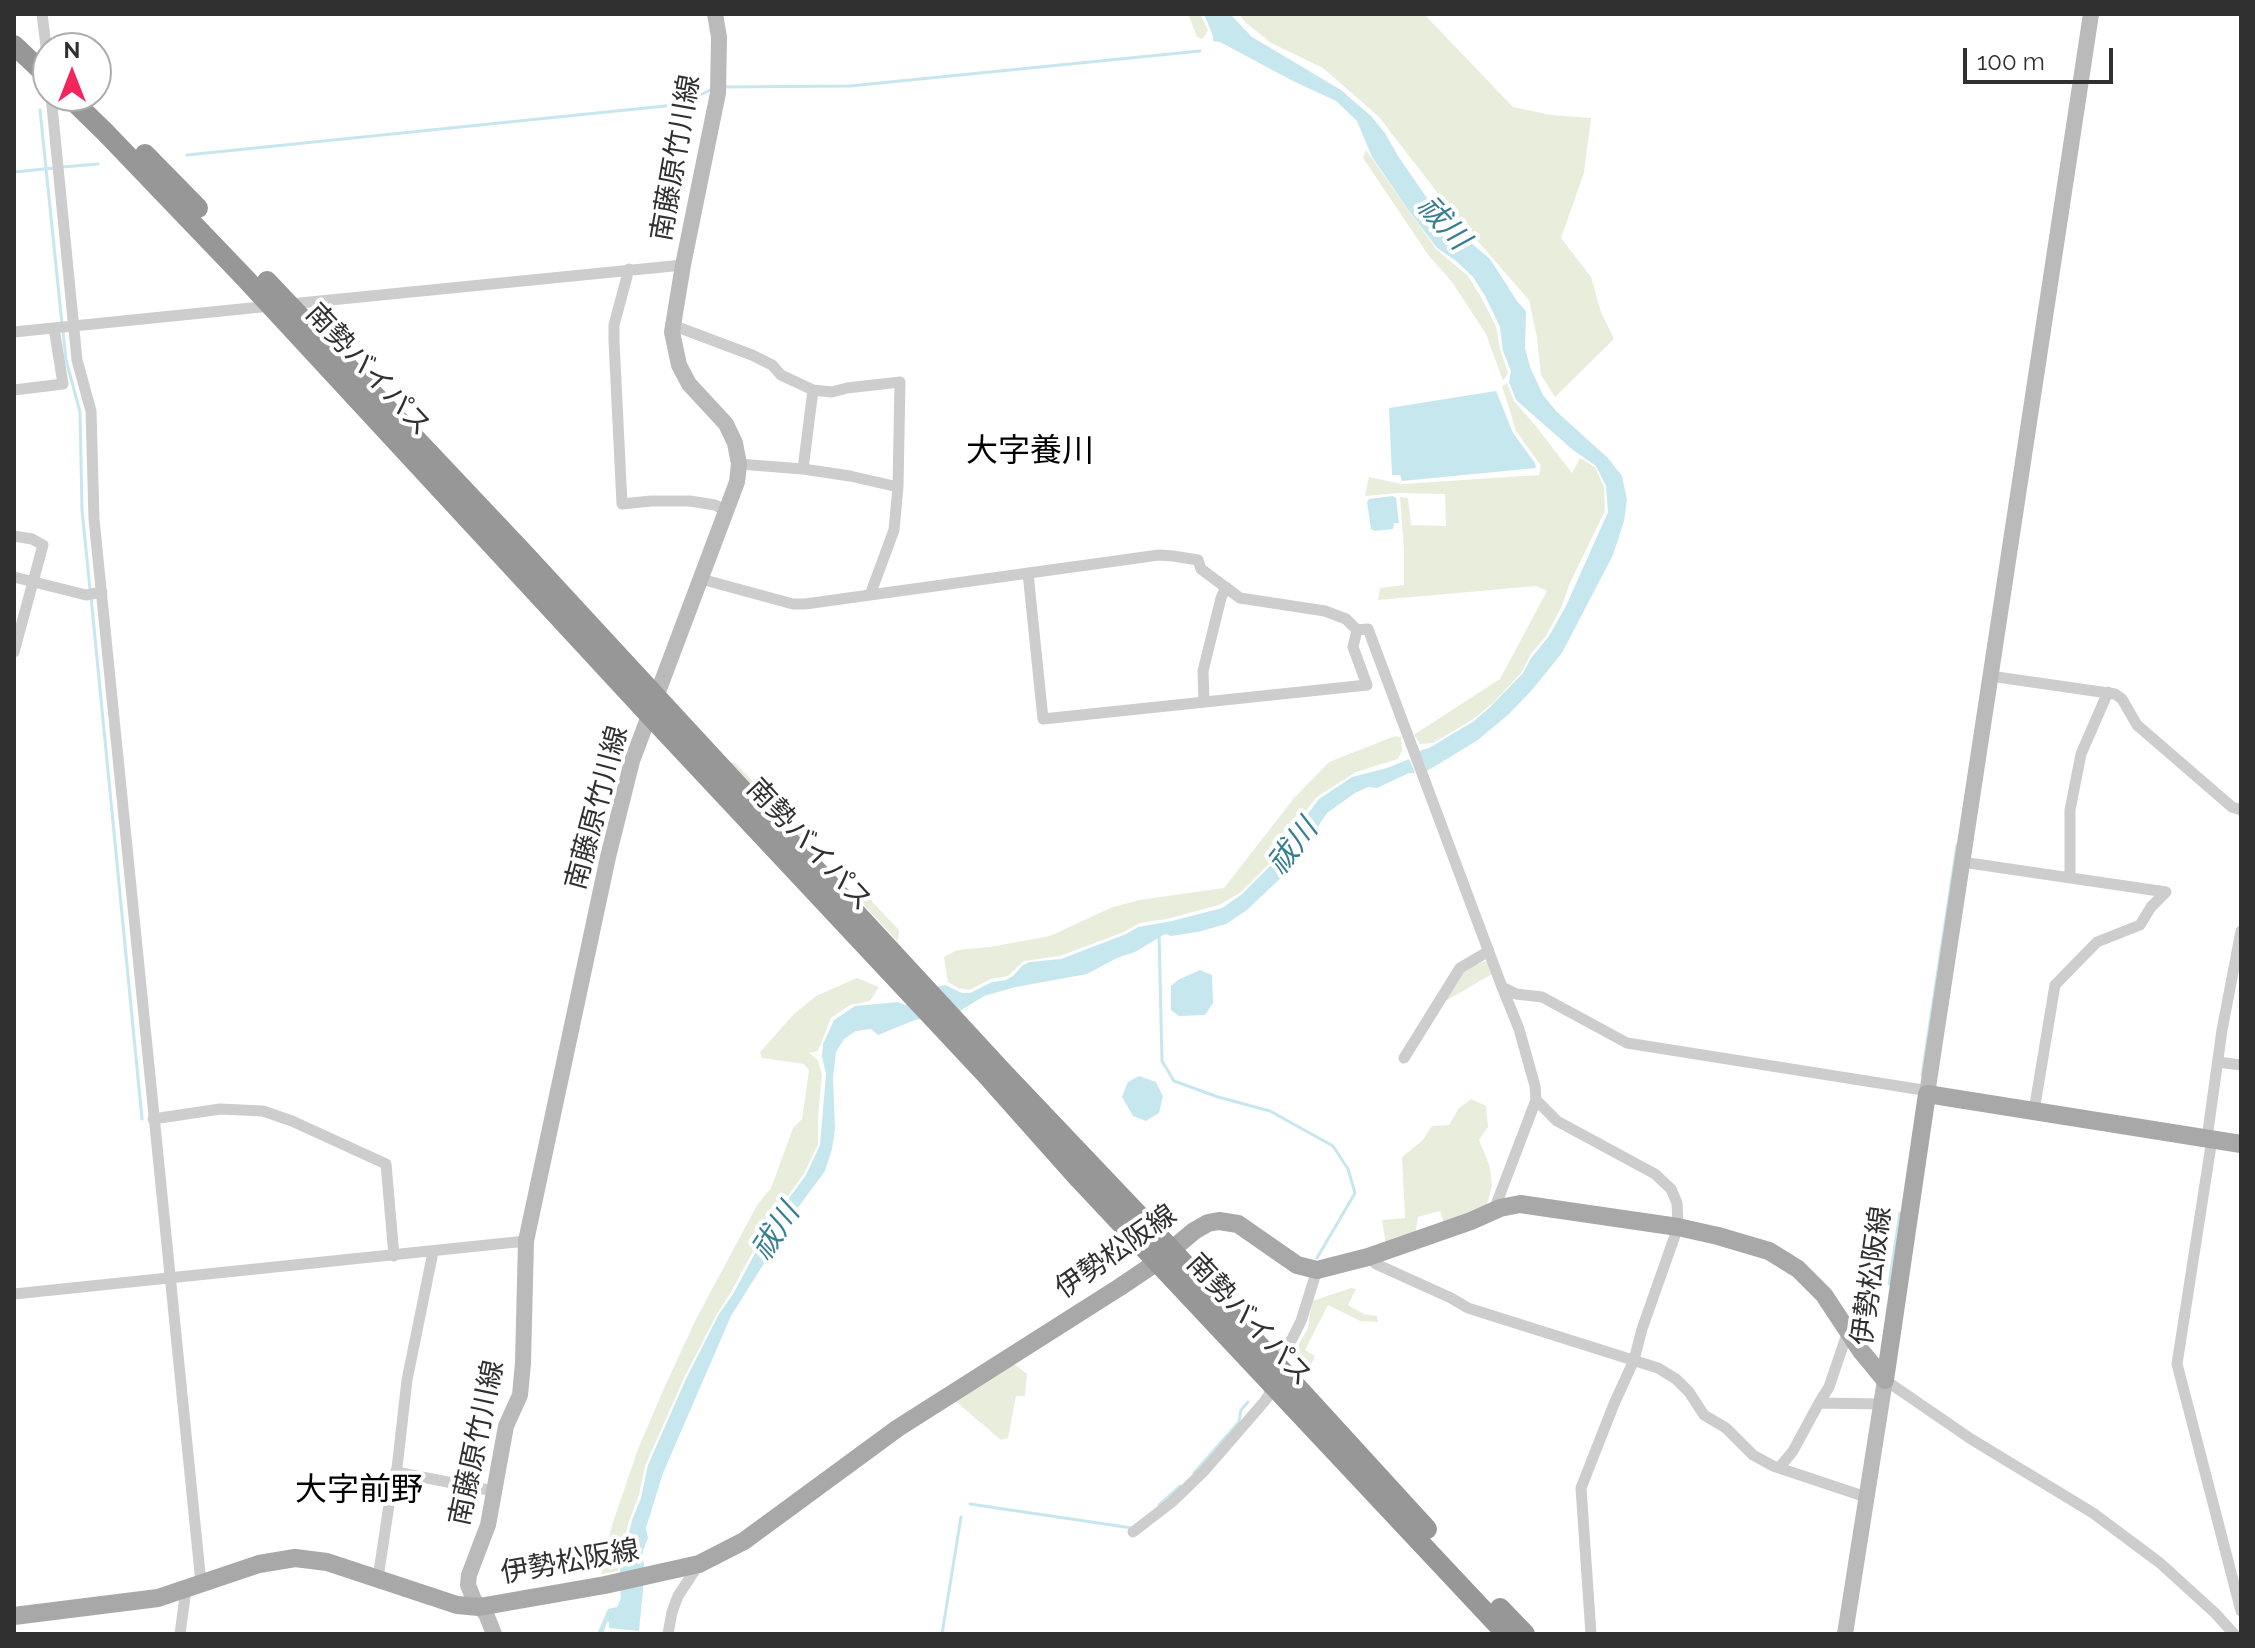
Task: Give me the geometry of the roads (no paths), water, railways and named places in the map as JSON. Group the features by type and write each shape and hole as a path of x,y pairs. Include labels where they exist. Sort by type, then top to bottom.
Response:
{"highway":[{"path":"14,28 32,42"},
{"path":"14,45 32,62"},
{"name":"南勢バイパス","path":"84,112 653,706 1164,1256 1270,1384 1506,1634"},
{"name":"南勢バイパス","path":"103,112 522,551 653,706"},
{"name":"南勢バイパス","path":"1164,1256 1278,1365 1525,1634"}],"main road":[{"name":"南藤原竹川線","path":"494,1634 486,1614 469,1593 468,1585 488,1525 506,1426 517,1405 522,1376 526,1241 632,761 737,482 739,464 735,443 726,424 689,384 674,349 672,325 718,88 719,37 715,14"},
{"path":"2091,14 1927,1094 2241,1144"},
{"name":"伊勢松阪線","path":"1885,1380 1927,1094"},
{"name":"伊勢松阪線","path":"14,1616 158,1598 259,1564 295,1558 327,1562 457,1605 479,1607 653,1576 699,1564 744,1541 898,1428 1164,1256 1208,1223 1238,1224 1297,1265 1317,1270 1368,1257 1494,1210 1520,1204 1678,1227 1752,1245 1783,1258 1798,1269 1824,1295 1885,1380"},
{"path":"1845,1634 1885,1380"}],"street":[{"path":"14,390 63,384 58,168 53,112"},
{"path":"300,303 683,265"},
{"path":"629,269 614,325 622,504 690,501 715,505 727,511"},
{"path":"14,332 261,307"},
{"path":"672,325 752,355 772,365 781,375 813,390 832,392 900,382 894,530 870,595"},
{"path":"64,327 91,411 95,593 170,1278 193,1586 180,1634"},
{"path":"803,469 813,390"},
{"path":"739,464 803,469 898,487"},
{"path":"14,536 32,539 43,545 14,652"},
{"path":"701,579 793,604 1159,555 1173,556 1198,560 1201,569 1240,598 1325,611 1346,619 1357,630"},
{"path":"1028,573 1043,719 1367,685 1353,647 1357,630"},
{"path":"14,577 95,593"},
{"path":"1204,702 1203,671 1226,587"},
{"path":"1357,630 1368,629 1519,1029 1535,1086 1536,1100 1494,1210"},
{"path":"1990,676 2108,692 2122,699 2137,725 2232,807 2241,810"},
{"path":"2070,878 2070,810 2081,754 2108,692"},
{"path":"1962,862 2166,892 2151,907 2140,925 2097,942 2055,985 2034,1111"},
{"path":"2241,931 2218,1062 2177,1364 2241,1611"},
{"path":"1404,1058 1460,968 1489,951"},
{"path":"1502,987 1516,994 1542,997 1627,1043 1923,1090 1927,1094"},
{"path":"2218,1062 2241,1065"},
{"path":"1536,1100 1557,1121 1655,1174 1674,1194 1678,1227 1634,1360 1581,1488 1591,1634"},
{"path":"153,1119 220,1109 263,1111 386,1164 394,1256"},
{"path":"14,1294 526,1241"},
{"path":"378,1578 396,1472 407,1380 433,1252"},
{"path":"1368,1257 1376,1264 1468,1308 1658,1368 1689,1392 1704,1415 1726,1428 1753,1455 1767,1464 1866,1497"},
{"path":"1278,1365 1279,1356 1301,1321 1317,1270"},
{"path":"1779,1468 1793,1451 1829,1387 1848,1331"},
{"path":"1885,1380 1971,1439 2093,1513 2160,1563 2234,1634"},
{"path":"1133,1532 1172,1502 1205,1470 1264,1402 1269,1395 1270,1384"},
{"path":"1819,1403 1881,1404"},
{"path":"396,1472 494,1491"},
{"path":"668,1634 678,1596 699,1564"}],"water":[{"name":"祓川","path":"1204,14 1230,14 1252,37 1341,90 1371,116 1444,220 1490,259 1526,311 1525,348 1543,395 1557,412 1608,458 1622,476 1627,500 1613,555 1562,653 1509,714 1478,740 1427,771 1419,751 1474,721 1489,708 1523,673 1549,636 1566,606 1608,512 1606,486 1596,466 1516,400 1509,382 1511,371 1503,351 1500,327 1485,296 1473,277 1437,248 1412,215 1372,157 1357,121 1336,101 1213,41"},
{"path":"1496,391 1513,433 1536,468 1402,481 1400,475 1392,475 1389,408"},
{"path":"1396,498 1399,523 1394,523 1393,529 1374,531 1371,529 1367,502 1369,499"},
{"name":"祓川","path":"1409,759 1415,773 1377,788 1368,787 1327,813 1288,871 1247,910 1226,924 1198,932 1165,934 1087,974 1016,987 984,996 960,1011 915,1020 878,1035 871,1029 856,1031 844,1039 836,1052 833,1078 835,1130 825,1171 780,1232 731,1316 663,1473 646,1528 648,1538 642,1554 645,1570 639,1631 609,1628 607,1622 603,1634 597,1634 608,1609 617,1607 619,1603 619,1575 648,1465 686,1379 719,1314 773,1220 806,1175 820,1145 826,1074 823,1044 834,1020 855,1006 898,1002 905,1005 945,985 962,993 970,993 992,982 1006,980 1030,962 1061,959 1138,927 1222,908 1241,895 1284,852 1294,832 1319,799 1352,777"},
{"path":"1200,970 1212,975 1213,1003 1205,1015 1179,1016 1171,1010 1171,986"},
{"path":"1139,1076 1156,1082 1163,1096 1159,1113 1146,1121 1133,1116 1122,1097 1128,1082"}],"waterway":[{"path":"724,87 850,86 1200,51"},
{"path":"187,155 675,105 712,89"},
{"path":"40,112 62,324"},
{"path":"62,167 98,164"},
{"path":"14,172 54,168"},
{"path":"63,332 66,360 80,412 82,510 90,589"},
{"path":"91,597 142,1119"},
{"path":"1922,1075 1957,845"},
{"path":"1159,933 1162,1061 1174,1081 1270,1111 1333,1146 1348,1169 1355,1193 1317,1258"},
{"path":"1889,1284 1900,1213"},
{"path":"1194,1473 1239,1422 1241,1410 1248,1402"},
{"path":"1159,1505 1180,1486"},
{"path":"970,1504 1132,1528"},
{"path":"942,1634 961,1517"}],"district":[{"name":"大字養川","path":"1030,451"},
{"name":"大字前野","path":"359,1490"}]}
